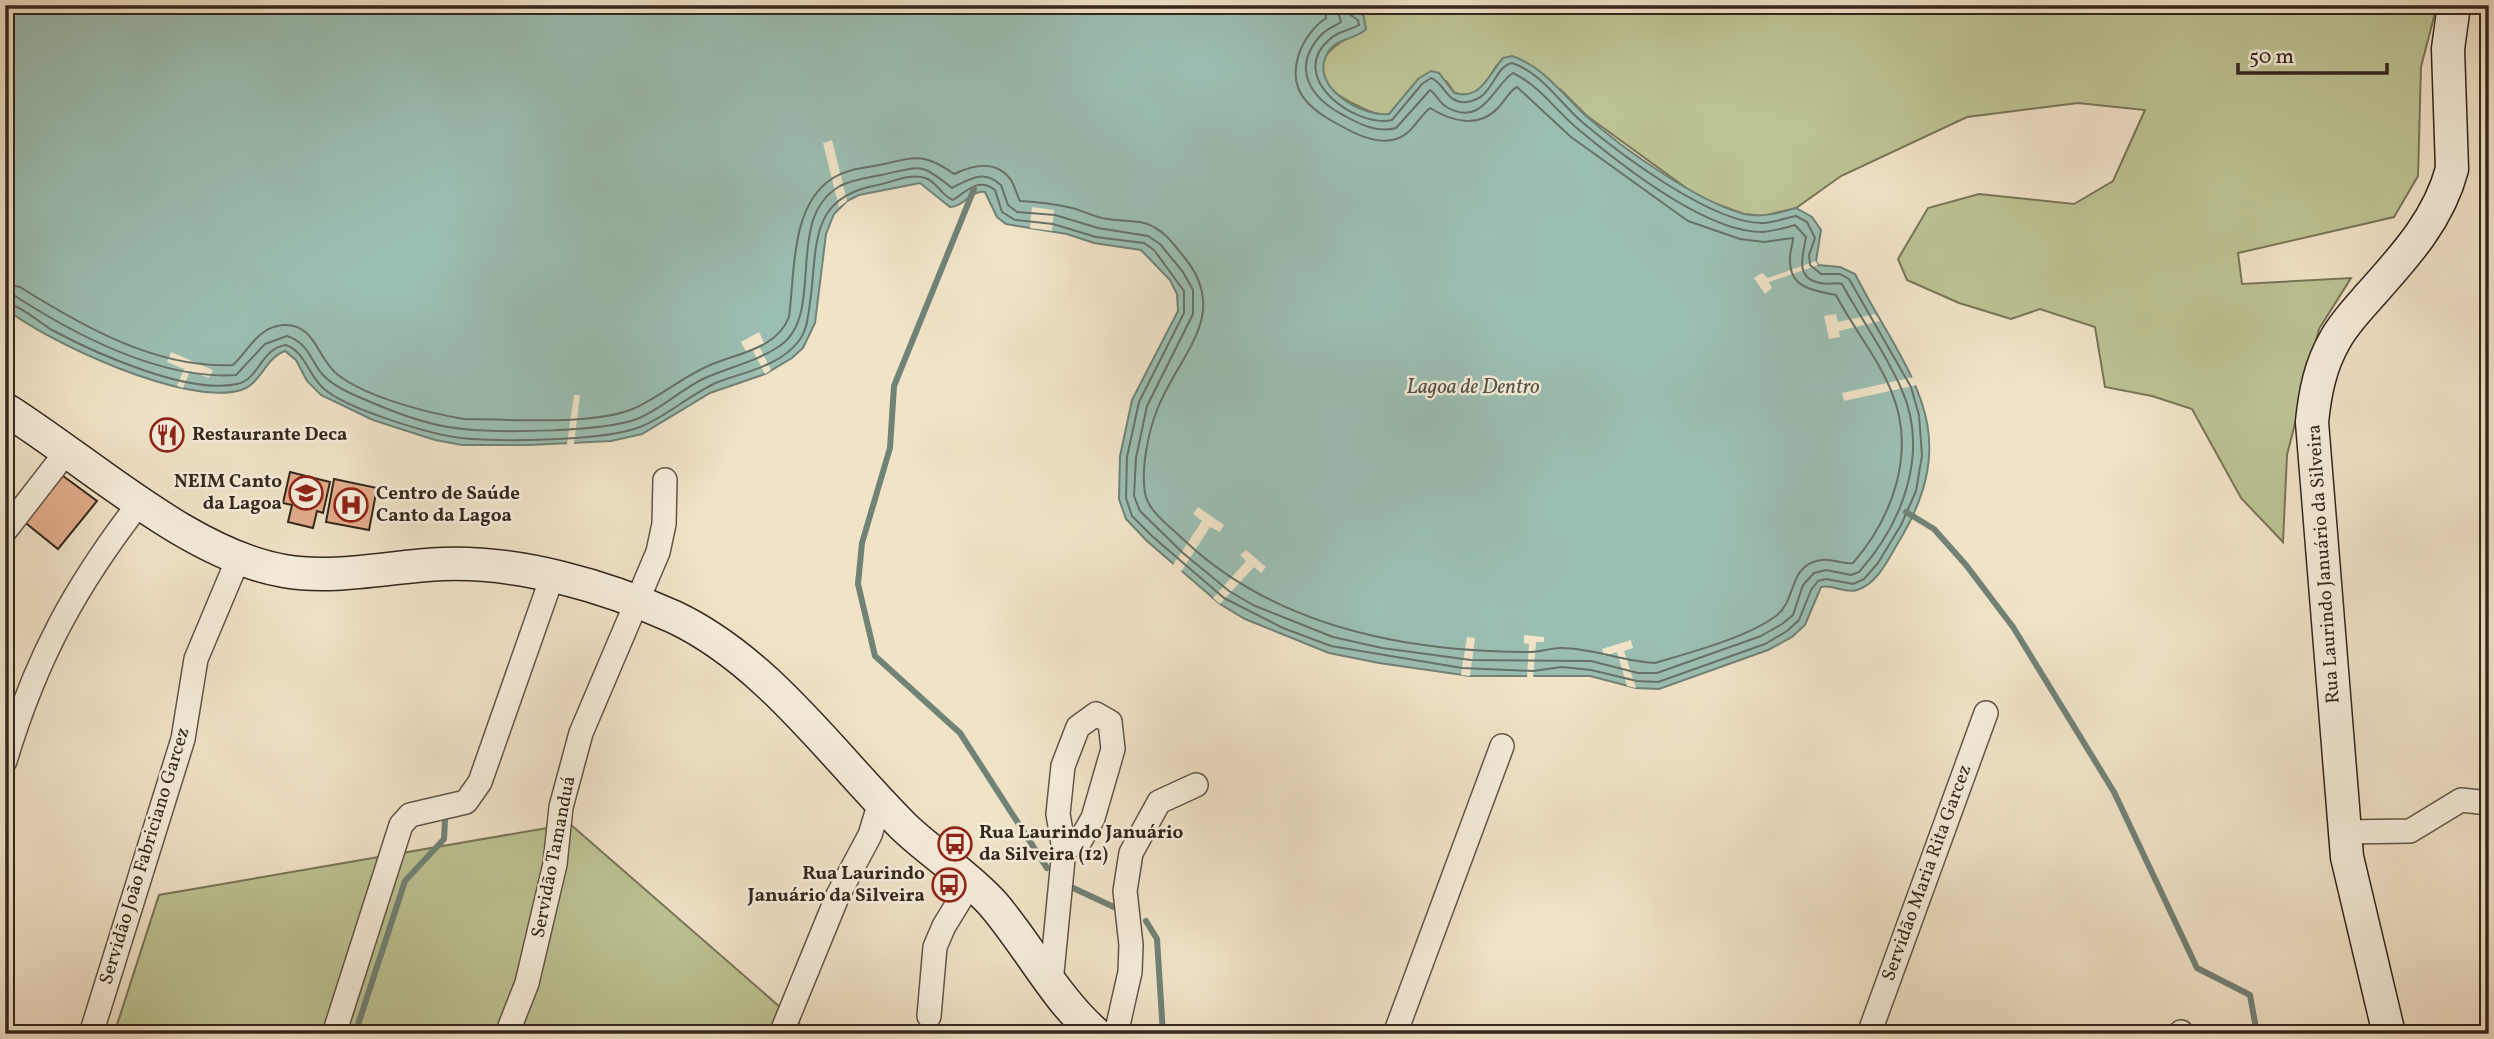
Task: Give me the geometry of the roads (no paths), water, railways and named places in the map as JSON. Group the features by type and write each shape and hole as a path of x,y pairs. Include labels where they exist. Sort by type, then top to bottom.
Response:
{"main road":[{"name":"Rua Laurindo Januário da Silveira","path":"2389,1034 2380,986 2355,895 2344,832 2314,459 2316,392 2335,338 2432,219 2447,187 2452,169 2448,49 2454,5"},
{"path":"5,409 188,533 238,559 307,574 448,564 483,565 552,577 638,604 695,628 739,659 922,843 971,882 1006,920 1051,983 1096,1034"}],"street":[{"path":"5,531 67,451"},
{"name":"Servidão Tamanduá","path":"507,1034 527,983 555,864 561,807 581,733 659,552 664,524 665,480"},
{"path":"5,761 29,688 53,632 96,562 141,501"},
{"name":"Servidão João Fabriciano Garcez","path":"90,1034 183,739 196,659 238,559"},
{"path":"334,1034 401,825 410,815 466,802 480,782 552,577"},
{"name":"Servidão Maria Rita Garcez","path":"1868,1034 1986,713"},
{"path":"1051,983 1064,849 1058,814 1063,766 1078,727 1096,715 1110,722 1113,750 1093,818 1080,841 1064,849"},
{"path":"1395,1034 1502,746"},
{"path":"1116,1034 1130,972 1132,945 1125,891 1132,853 1159,802 1196,785"},
{"path":"2344,832 2410,831 2461,800 2489,803"},
{"path":"781,1034 838,895 870,835 880,802"},
{"path":"929,1016 935,947 944,926 971,882"}],"water":[{"name":"Lagoa de Dentro","path":"5,5 1345,5 1363,14 1366,29 1334,45 1326,56 1323,68 1332,89 1342,98 1366,111 1389,114 1418,79 1431,71 1439,73 1454,93 1471,93 1478,90 1503,58 1512,56 1543,74 1586,116 1619,143 1705,198 1744,214 1764,215 1796,208 1812,217 1821,230 1816,261 1818,265 1840,267 1855,274 1909,373 1922,403 1929,434 1928,467 1918,503 1898,543 1881,571 1870,583 1853,591 1821,587 1805,625 1792,637 1768,650 1659,689 1636,688 1590,676 1470,676 1329,653 1245,619 1220,604 1147,541 1126,519 1119,499 1120,456 1132,400 1178,311 1177,294 1170,280 1141,250 1006,224 997,217 985,192 975,194 950,207 920,183 859,195 847,201 834,214 826,234 815,323 803,348 765,374 710,393 642,434 611,441 529,445 462,445 435,440 373,420 321,395 307,381 296,360 285,351 272,359 254,382 241,390 217,393 154,381 85,354 25,322 5,308"}],"waterway":[{"path":"974,189 894,386 890,448 862,543 858,584 875,656 960,733 1047,868"},
{"path":"1906,512 1934,529 1966,565 2013,627 2114,792 2197,968 2250,995 2257,1034"},
{"path":"355,1034 405,881 444,839 445,819"},
{"path":"1071,887 1116,908"},
{"path":"1146,921 1157,939 1163,1034"}],"place":[{"name":"Restaurante Deca","path":"167,435"},
{"name":"NEIM Canto da Lagoa","path":"306,493"},
{"name":"Centro de Saúde Canto da Lagoa","path":"351,505"},
{"name":"Rua Laurindo Januário da Silveira (12)","path":"955,844"},
{"name":"Rua Laurindo Januário da Silveira","path":"949,885"}]}
